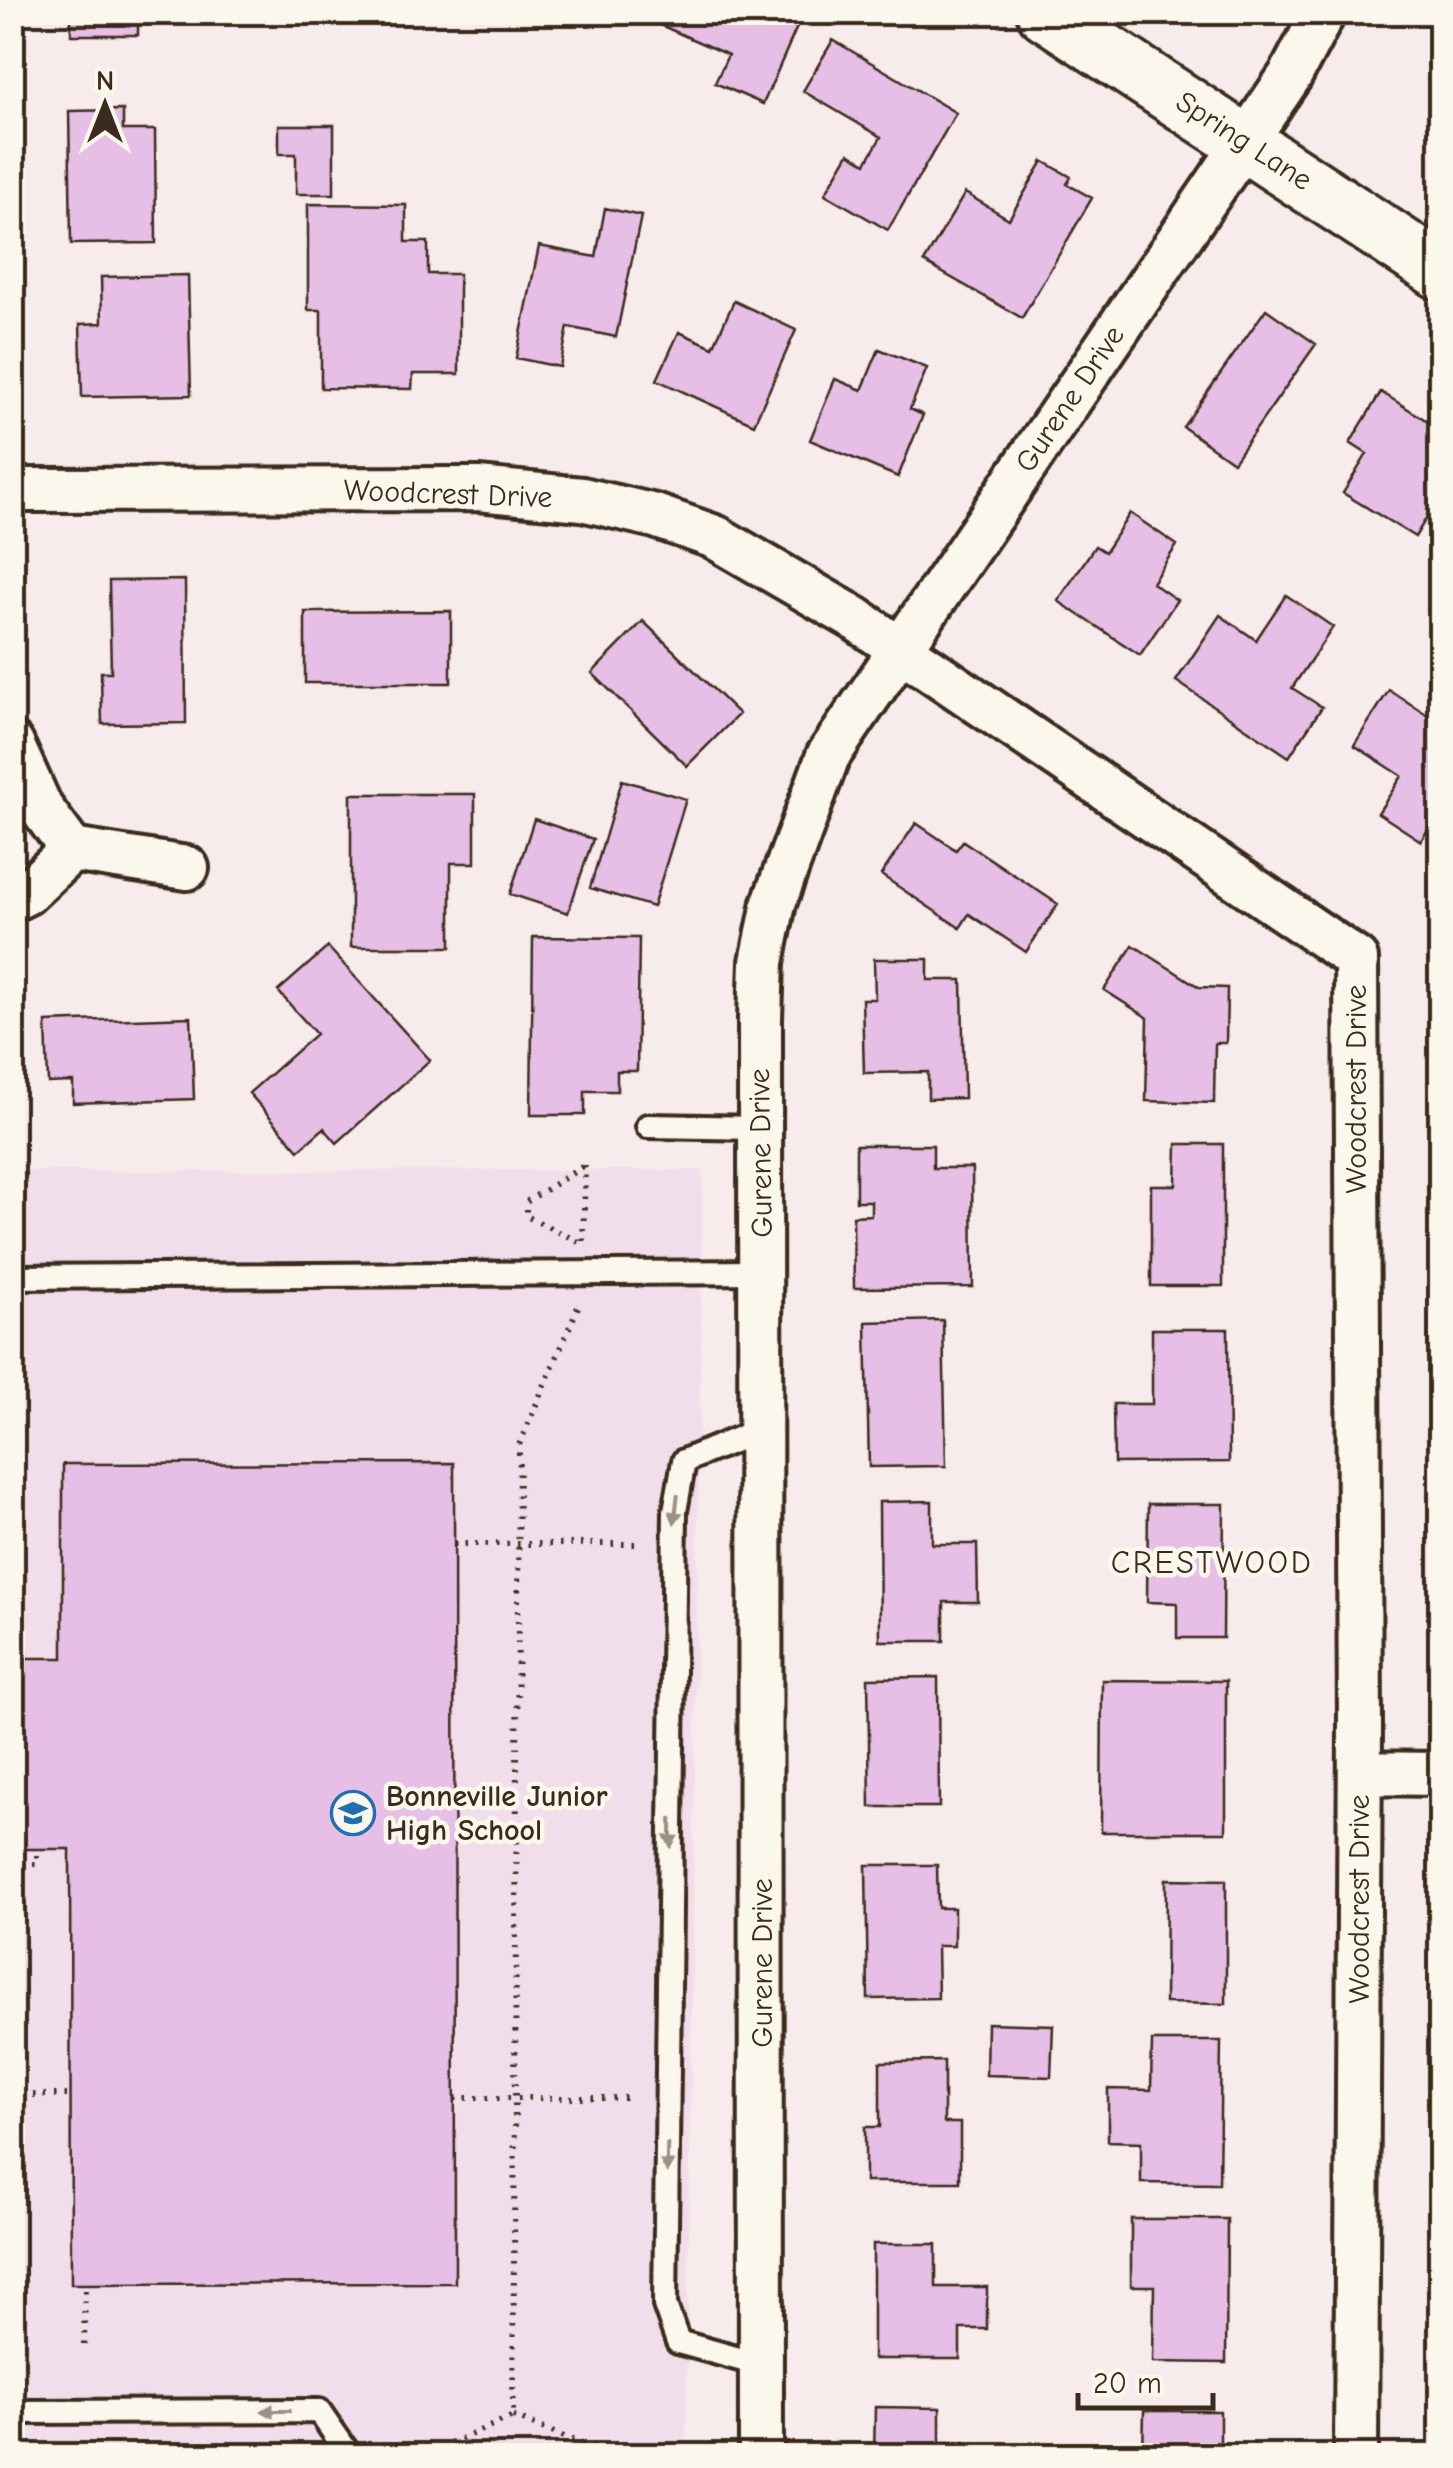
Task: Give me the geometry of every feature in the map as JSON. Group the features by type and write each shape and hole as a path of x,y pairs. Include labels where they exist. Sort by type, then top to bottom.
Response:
{"street":[{"name":"Spring Lane","path":"1045,12 1440,272"},
{"name":"Gurene Drive","path":"761,2456 762,962 774,903 828,756 1290,76 1324,12"},
{"name":"Woodcrest Drive","path":"12,485 22,490 478,489 582,499 654,516 715,538 902,649 1356,959 1360,1773 1356,2456"},
{"path":"12,744 41,808 72,850 187,868"},
{"path":"12,900 26,893 72,850"},
{"path":"1360,1773 1440,1774"}],"lane":[{"path":"648,1126 761,1128"},
{"path":"12,1277 762,1272"},
{"path":"761,2366 678,2342 666,2305 675,1511 684,1461 762,1429"},
{"path":"12,2412 319,2410 350,2456"}],"path":[{"path":"585,1165 584,1204 583,1244 526,1216 526,1202 585,1165"},
{"path":"512,2416 520,1445 582,1296"},
{"path":"454,1544 638,1544"},
{"path":"12,1864 37,1864 37,1849"},
{"path":"12,2096 70,2096"},
{"path":"455,2098 632,2098"},
{"path":"84,2345 85,2284"},
{"path":"422,2456 512,2416 593,2448 618,2455 652,2456"}],"shaded area":[{"name":"Bonneville Junior High School","path":"703,1170 686,2455 13,2455 12,1171"}],"building":[{"path":"71,12 138,12 138,35 71,35"},
{"path":"652,12 783,12 800,20 763,104 715,83 728,55 649,20"},
{"path":"833,40 956,113 888,230 825,194 849,153 866,163 881,137 803,91"},
{"path":"123,110 123,130 155,130 156,243 71,244 69,111"},
{"path":"279,125 334,125 334,194 296,194 296,154 279,154"},
{"path":"1043,161 1071,177 1067,184 1092,198 1022,318 924,262 965,193 1009,219"},
{"path":"308,204 406,205 406,242 428,242 428,274 459,274 459,374 413,374 412,389 321,388 321,310 308,310"},
{"path":"605,208 641,216 616,337 568,327 560,367 516,358 539,246 596,257"},
{"path":"188,275 191,395 82,397 80,324 102,323 101,277"},
{"path":"734,301 796,330 754,424 657,380 679,332 713,347"},
{"path":"1266,309 1316,344 1233,462 1183,427"},
{"path":"879,349 927,368 910,409 923,415 898,477 810,440 835,379 862,390"},
{"path":"1381,392 1440,429 1440,509 1434,505 1415,537 1343,493 1367,454 1350,443"},
{"path":"1130,513 1177,545 1152,583 1177,600 1140,655 1058,601 1095,546 1105,552"},
{"path":"185,580 186,723 102,724 101,672 111,672 109,581"},
{"path":"1286,595 1333,627 1292,688 1322,707 1289,757 1176,681 1220,615 1256,640"},
{"path":"451,611 451,683 305,683 305,612"},
{"path":"643,621 739,714 687,766 592,673"},
{"path":"1389,690 1440,723 1440,810 1421,841 1378,813 1402,776 1354,745"},
{"path":"622,780 686,799 653,907 590,888"},
{"path":"351,794 475,794 475,863 451,863 451,947 351,947"},
{"path":"534,819 593,839 568,913 510,894"},
{"path":"916,823 956,850 963,841 1058,904 1026,952 969,914 960,928 881,875"},
{"path":"533,937 639,938 637,1071 617,1071 617,1091 585,1091 585,1115 531,1115"},
{"path":"1133,945 1199,987 1227,988 1226,1043 1215,1043 1214,1103 1146,1101 1148,1018 1104,990"},
{"path":"328,947 430,1060 337,1143 324,1128 299,1150 249,1093 316,1034 278,991"},
{"path":"874,959 928,959 928,980 962,980 964,1098 928,1099 928,1072 864,1073 862,999 875,999"},
{"path":"191,1017 194,1099 73,1103 73,1082 48,1083 46,1022"},
{"path":"1177,1144 1223,1144 1223,1286 1151,1286 1151,1185 1176,1185"},
{"path":"856,1145 933,1145 933,1168 972,1168 973,1287 854,1288 853,1216 871,1215 871,1201 856,1201"},
{"path":"943,1320 946,1466 869,1467 866,1322"},
{"path":"1152,1329 1228,1329 1229,1462 1114,1463 1113,1404 1152,1404"},
{"path":"454,1463 455,2283 71,2284 70,1849 12,1849 12,1658 63,1658 63,1464"},
{"path":"932,1501 932,1544 977,1544 978,1602 944,1602 944,1641 880,1641 879,1502"},
{"path":"1148,1504 1224,1504 1223,1638 1177,1638 1177,1603 1147,1602"},
{"path":"938,1677 939,1807 870,1807 868,1678"},
{"path":"1102,1680 1226,1681 1226,1832 1101,1832"},
{"path":"866,1865 937,1865 938,1908 954,1908 954,1946 937,1946 938,1998 868,1999"},
{"path":"1166,1879 1226,1880 1226,2004 1165,2003"},
{"path":"987,2023 1053,2025 1051,2077 986,2075"},
{"path":"1152,2041 1221,2041 1219,2184 1141,2183 1141,2142 1108,2141 1108,2089 1151,2090"},
{"path":"944,2061 944,2123 960,2123 960,2182 865,2182 865,2127 880,2127 880,2062"},
{"path":"1131,2219 1227,2219 1226,2363 1153,2362 1154,2286 1131,2286"},
{"path":"873,2244 936,2244 936,2287 987,2287 987,2329 960,2329 960,2359 873,2359"},
{"path":"875,2407 940,2408 940,2442 965,2442 965,2456 874,2456"},
{"path":"1144,2411 1220,2411 1220,2456 1143,2456"}],"place":[{"name":"Bonneville Junior High School","path":"353,1813"}],"district":[{"name":"CRESTWOOD","path":"1212,1562"}]}
